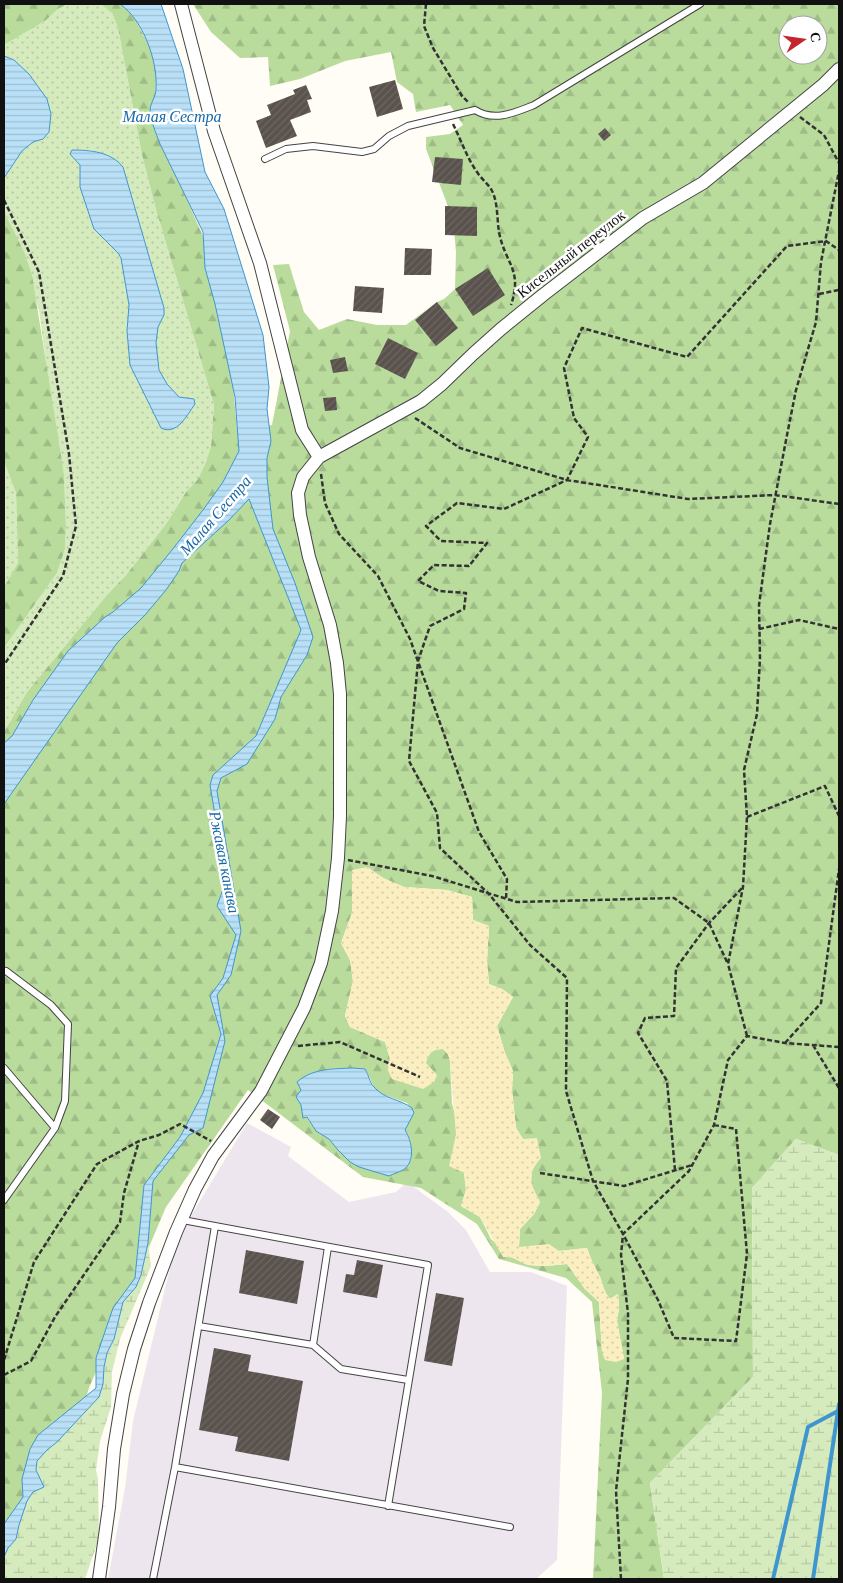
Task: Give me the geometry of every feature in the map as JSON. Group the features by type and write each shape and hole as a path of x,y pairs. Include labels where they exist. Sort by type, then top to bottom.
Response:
{"street":[{"path":"99,1579 109,1507 114,1449 123,1394 134,1349 149,1303 195,1189 213,1156 261,1091 304,1008 321,963 332,911 338,858 341,780 338,663 330,625 309,557 300,515 298,492 303,477 319,458 302,430 260,263 214,131 181,4"},
{"name":"Кисельный переулок","path":"319,458 422,401 472,354 508,324 643,218 703,183 823,85 839,69"}],"lane":[{"path":"265,159 286,149 313,146 362,152 374,149 389,136 408,126 475,110 492,117 513,114 534,105 700,4"},
{"path":"4,1200 55,1128 65,1101 68,1024 51,1005 6,971"},
{"path":"4,1068 55,1128"},
{"path":"182,1218 188,1221 428,1265 388,1506"},
{"path":"153,1579 175,1467 215,1226"},
{"path":"313,1345 328,1247"},
{"path":"199,1326 313,1345 341,1369 408,1380"},
{"path":"175,1467 510,1527"}],"path":[{"path":"426,4 424,26 433,48 462,96 475,110"},
{"path":"791,110 824,135 839,163"},
{"path":"450,116 477,172 490,187 494,195 502,243 512,264 516,285 508,324"},
{"path":"728,964 743,887 747,817 744,770 757,714 759,605 775,495 796,390 816,322 821,262 839,171"},
{"path":"4,200 38,272 69,454 76,526 63,576 4,665"},
{"path":"714,1125 736,1129 747,1254 736,1341 674,1338 658,1300 593,1181 566,1091 567,978 530,945 489,894 440,848 437,813 409,761 418,661 430,626 464,609 466,593 439,591 418,581 434,565 469,566 487,543 441,540 426,526 457,503 504,509 567,480 588,437 574,418 564,368 582,328 686,357 787,246 826,241 839,250"},
{"path":"818,294 839,290"},
{"path":"403,411 460,448 567,480 688,499 775,495 839,504"},
{"path":"319,458 325,503 339,534 378,576 410,639 479,832 507,879 506,899"},
{"path":"759,629 799,620 839,630"},
{"path":"747,817 825,786 839,816"},
{"path":"338,858 432,876 517,902 674,898 709,924 728,964 747,1036"},
{"path":"785,1043 821,1003 839,869"},
{"path":"675,1170 667,1081 638,1033 645,1018 674,1016 676,968 709,924 743,887"},
{"path":"747,1036 785,1043 839,1047"},
{"path":"621,1579 616,1491 628,1379 628,1313 622,1255 623,1234 689,1171 714,1125 728,1060 747,1036"},
{"path":"284,1048 340,1042 420,1077"},
{"path":"813,1045 839,1088"},
{"path":"4,1360 34,1262 97,1164 139,1141 159,1135 180,1124 197,1133"},
{"path":"4,1375 31,1361 55,1317 120,1222 124,1193 139,1141"},
{"path":"540,1173 624,1186 693,1164"}],"shaded area":[{"path":"247,1123 291,1147 288,1156 349,1202 396,1192 407,1182 448,1212 466,1230 490,1272 531,1272 567,1286 557,1560 536,1579 108,1579 125,1488 133,1421 177,1239"}],"green space":[{"path":"4,4 68,4 58,9 45,21 4,45"},
{"path":"68,4 103,4 112,13 118,28 142,155 155,206 214,405 211,446 198,479 186,492 166,524 126,575 106,596 27,692 4,732 4,648 57,573 65,549 66,525 64,474 53,416 39,310 10,223 4,211 4,178 22,151 33,142 43,139 49,132 51,114 14,60 4,56 4,45 45,21 58,9","holes":["71,150 91,150 123,167 164,308 155,345 158,365 165,383 171,390 180,397 194,399 195,404 161,428 127,331 129,305 121,258 94,229 80,187 80,165"]},
{"path":"101,4 124,4 133,15 157,61 154,124 212,257 231,362 237,430 272,425 290,331 273,265 289,264 304,312 319,330 347,319 377,325 406,325 444,299 455,289 456,252 453,219 426,149 426,137 450,134 463,125 450,105 416,112 413,94 397,82 391,52 345,61 300,79 270,86 268,57 240,58 211,32 193,4 839,4 839,1155 796,1139 752,1188 753,1377 650,1483 664,1579 593,1579 602,1393 592,1302 566,1278 499,1259 477,1224 421,1188 363,1177 248,1090 166,1207 89,1388 65,1466 4,1579 4,732 27,692 106,596 126,575 166,524 186,492 198,479 211,446 214,405 155,206 142,155 118,28 112,13","holes":["367,867 383,878 404,887 447,890 472,897 473,920 489,926 487,961 489,984 502,989 513,997 497,1026 505,1053 513,1071 512,1090 516,1128 523,1139 532,1168 531,1185 540,1202 534,1214 520,1229 519,1247 559,1251 587,1248 610,1299 618,1294 619,1308 617,1321 624,1359 602,1352 599,1302 585,1289 567,1264 528,1265 511,1256 491,1239 480,1217 461,1206 466,1190 464,1173 454,1148 456,1119 452,1103 448,1054 443,1049 436,1050 430,1054 425,1063 390,1059 385,1042 350,1027 345,1016 353,981 350,960 341,943 352,913 352,897","353,1068 367,1072 374,1087 382,1094 407,1103 414,1113 405,1130 410,1141 411,1161 350,1162 329,1139 316,1131 302,1111 301,1090 327,1069"]},
{"path":"4,211 24,252 32,275 64,474 66,525 65,549 57,573 4,648 4,587 18,563 16,493 4,462"},
{"path":"4,462 16,493 18,564 4,587"},
{"path":"796,1139 839,1155 839,1579 664,1579 650,1483 753,1377 752,1188"},
{"path":"148,1243 151,1266 120,1339 112,1372 111,1407 100,1441 96,1470 98,1479 99,1538 85,1579 4,1579 4,1557 8,1548 16,1539 27,1501 33,1492 37,1461 99,1397 103,1384 107,1353 114,1339 123,1302 136,1287 141,1275"}],"sand":[{"path":"367,867 383,878 404,887 447,890 472,897 473,920 489,926 487,961 489,984 502,989 513,997 497,1026 505,1053 513,1071 512,1090 516,1128 523,1139 537,1138 541,1158 531,1174 532,1184 540,1202 534,1214 520,1229 519,1247 549,1244 559,1251 587,1248 610,1299 618,1294 619,1308 617,1321 624,1359 616,1362 605,1360 602,1352 599,1302 585,1289 567,1264 535,1266 503,1257 480,1217 461,1206 466,1190 464,1173 449,1166 456,1135 448,1054 443,1049 436,1050 430,1054 426,1063 437,1075 434,1082 423,1089 392,1079 387,1068 390,1059 385,1042 350,1027 345,1016 353,981 350,960 341,943 352,913 352,870"}],"water":[{"path":"120,4 161,4 183,69 205,172 224,209 263,335 269,387 267,409 271,441 267,458 267,477 273,529 295,583 313,637 307,655 281,697 275,719 247,764 221,778 217,791 241,931 231,975 217,995 225,1041 203,1128 189,1135 153,1181 148,1243 141,1275 136,1287 123,1302 114,1339 107,1353 103,1384 99,1397 37,1461 36,1470 44,1487 33,1492 27,1501 16,1539 8,1548 4,1557 4,1524 23,1497 22,1479 30,1449 38,1435 96,1388 96,1358 113,1308 135,1278 144,1185 180,1137 203,1093 221,1034 210,996 223,978 236,935 217,906 226,881 210,785 213,775 256,736 301,630 249,499 182,563 166,590 145,615 117,643 4,804 4,743 12,736 33,700 68,651 105,617 141,588 172,550 223,482 239,451 235,397 215,304 205,268 203,232 160,144 153,123 150,111 156,92 156,78 152,54 136,20"},
{"path":"4,56 14,60 29,74 47,99 51,114 49,132 43,139 33,142 22,151 4,178"},
{"path":"72,150 93,151 107,155 123,167 164,308 164,315 158,327 156,343 159,370 167,384 179,397 194,399 195,404 185,419 172,429 161,428 130,365 127,331 129,305 121,258 94,229 80,187 80,165 70,154"},
{"path":"365,1069 371,1083 378,1091 412,1108 414,1113 405,1130 412,1151 410,1162 403,1170 389,1176 359,1167 350,1162 329,1139 316,1131 307,1117 303,1118 301,1105 296,1097 301,1090 297,1082 303,1077 324,1070"}],"building":[{"path":"395,80 403,109 377,117 369,87"},
{"path":"306,85 312,99 307,100 311,112 290,120 297,136 266,148 256,121 271,115 267,105 295,94 293,90"},
{"path":"605,128 611,135 604,141 598,134"},
{"path":"435,157 463,159 461,185 432,182"},
{"path":"445,206 477,207 477,236 445,235"},
{"path":"405,248 432,249 431,275 404,275"},
{"path":"488,268 505,295 473,316 455,289"},
{"path":"355,286 384,288 382,313 353,311"},
{"path":"437,302 458,328 436,346 415,320"},
{"path":"388,338 418,353 405,379 375,364"},
{"path":"345,357 348,371 333,373 330,360"},
{"path":"336,397 337,410 325,411 323,398"},
{"path":"268,1109 280,1117 272,1129 260,1120"},
{"path":"246,1250 304,1261 297,1304 239,1293"},
{"path":"357,1260 383,1265 377,1298 343,1292 346,1274 354,1275"},
{"path":"436,1293 464,1298 452,1366 424,1361"},
{"path":"214,1348 251,1355 248,1371 303,1381 289,1461 235,1451 238,1437 199,1430"}],"waterway":[{"path":"813,1579 839,1404"},
{"path":"773,1579 808,1427 838,1411"}],"water label":[{"name":"Малая Сестра","path":"172,116"},
{"name":"Малая Сестра","path":"215,515"},
{"name":"Ржавая канава","path":"225,862"}]}
